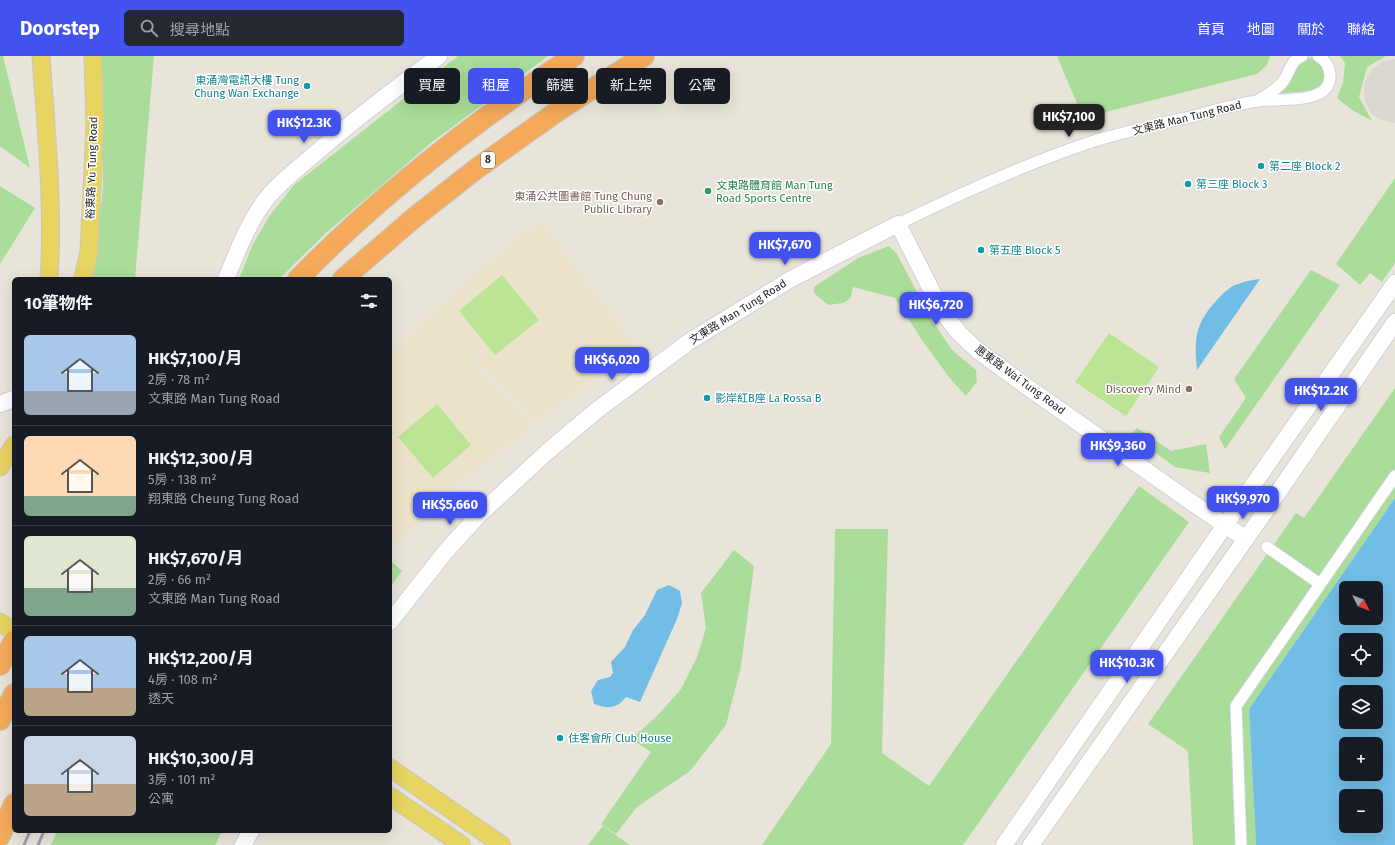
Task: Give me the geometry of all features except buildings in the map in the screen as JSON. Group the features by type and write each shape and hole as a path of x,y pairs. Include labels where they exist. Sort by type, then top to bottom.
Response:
{"highway":[{"path":"300,277 353,226 452,142 536,81 574,56"},
{"name":"8","path":"345,277 415,217 476,169 562,108 644,56"},
{"path":"0,665 12,644"},
{"path":"0,720 12,698"},
{"path":"0,836 12,809"}],"main road":[{"path":"41,56 49,168 51,242 49,277"},
{"name":"裕東路 Yu Tung Road","path":"83,277 88,251 93,173 95,126 93,56"},
{"path":"227,277 250,224 264,202 277,187 386,95 439,56"},
{"name":"惠東路 Wai Tung Road","path":"898,224 942,311 959,333 977,350 1190,502 1246,538"},
{"name":"文東路 Man Tung Road","path":"392,619 446,551 478,515 547,452 597,410 690,341 791,279 898,224"},
{"path":"1004,845 1225,524 1395,283"},
{"path":"1031,845 1395,322"},
{"path":"0,466 12,448"},
{"path":"0,473 12,467"},
{"path":"0,622 12,631"},
{"path":"392,769 502,845"},
{"path":"392,797 459,844"},
{"path":"243,845 250,833"}],"street":[{"name":"文東路 Man Tung Road","path":"1257,101 1282,84 1294,61 1302,56"},
{"name":"文東路 Man Tung Road","path":"898,224 999,177 1086,144 1257,101 1310,97 1322,92 1329,84 1330,73 1326,63 1318,56"},
{"path":"1241,845 1236,706 1395,476"},
{"path":"1267,547 1320,584"}],"shaded area":[{"path":"1395,59 1395,123 1379,119 1371,113 1366,104 1364,85 1368,75 1375,67 1384,61"},
{"path":"541,222 635,347 534,423 434,313 475,274 518,238"},
{"path":"432,314 531,426 444,496 398,544 392,539 392,355"}],"green space":[{"path":"0,56 3,56 30,168 0,146"},
{"path":"100,56 154,56 135,277 93,277 103,189 103,90"},
{"path":"458,56 548,56 524,74 524,68 468,68 468,104 483,104 432,142 327,232 281,277 240,277 252,246 270,215 294,185 404,98 404,104 460,104 460,68 443,68"},
{"path":"1057,56 1270,56 1267,65 1257,74 1090,116 1088,111 1081,113"},
{"path":"1340,56 1386,56 1367,67 1359,97 1372,121 1352,110 1337,98 1343,83 1345,63"},
{"path":"1307,58 1315,59 1322,65 1326,76 1321,87 1312,91 1279,93 1288,83 1301,60"},
{"path":"1395,178 1395,263 1382,282 1370,273 1360,285 1336,264"},
{"path":"0,186 35,208 0,264"},
{"path":"889,246 897,254 931,319 952,350 976,370 977,382 966,396 952,381 922,340 895,298 853,287 850,299 843,303 828,305 814,293 814,287 858,258"},
{"path":"1311,270 1340,285 1225,449 1219,437 1246,398 1234,379"},
{"path":"502,275 539,320 495,355 459,311"},
{"path":"1109,333 1159,367 1126,416 1075,382"},
{"path":"1395,388 1395,498 1249,709 1256,845 1193,845 1188,751 1148,724 1296,513 1304,518"},
{"path":"437,404 471,445 433,478 398,437"},
{"path":"1137,428 1171,451 1206,444 1210,473 1175,467 1131,435"},
{"path":"1139,486 1189,522 963,845 762,845 831,744 835,529 888,529 882,753 929,786"},
{"path":"734,550 754,566 741,666 726,725 690,771 637,807 616,834 601,824 651,752 631,739 658,715 681,689 697,657 706,628 701,593"},
{"path":"392,562 402,571 392,584"},
{"path":"603,826 630,845 588,845"},
{"path":"56,833 221,833 215,845 51,845"}],"water":[{"path":"1260,279 1197,370 1196,341 1200,325 1209,309 1226,291 1235,285"},
{"path":"1395,498 1395,845 1256,845 1249,709"},
{"path":"669,585 680,591 682,603 677,619 640,702 626,697 619,704 612,707 603,707 594,704 591,691 598,680 610,677 613,673 611,662 625,647 633,630 645,615 657,590"}],"railway":[{"path":"24,845 29,833"},
{"path":"38,845 43,833"}],"place":[{"name":"東涌灣電訊大樓 Tung Chung Wan Exchange","path":"307,86"},
{"name":"第二座 Block 2","path":"1261,166"},
{"name":"第三座 Block 3","path":"1188,184"},
{"name":"文東路體育館 Man Tung Road Sports Centre","path":"708,191"},
{"name":"東涌公共圖書館 Tung Chung Public Library","path":"660,202"},
{"name":"第五座 Block 5","path":"981,250"},
{"name":"Discovery Mind","path":"1189,389"},
{"name":"影岸紅B座 La Rossa B","path":"707,398"},
{"name":"住客會所 Club House","path":"560,738"}]}
